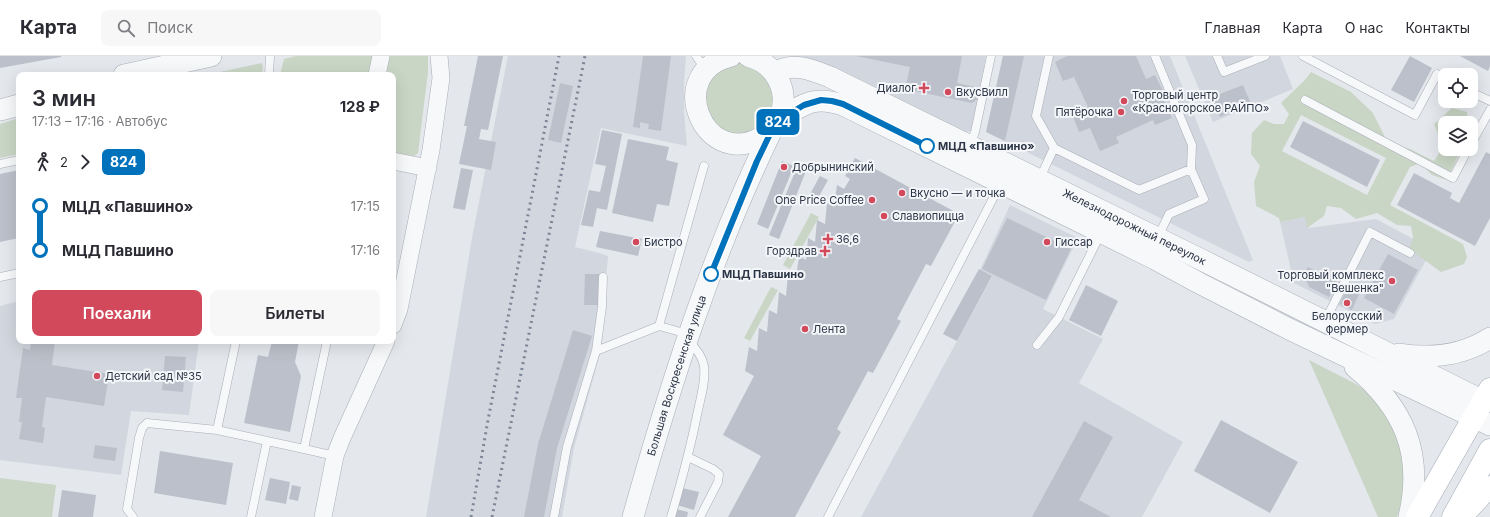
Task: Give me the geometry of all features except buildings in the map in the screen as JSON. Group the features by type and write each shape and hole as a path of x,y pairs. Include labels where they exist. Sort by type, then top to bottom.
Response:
{"main road":[{"path":"1417,517 1486,407"},
{"path":"1453,517 1490,450"},
{"path":"1461,517 1490,487"}],"street":[{"path":"141,72 187,58 210,56"},
{"path":"378,72 381,56"},
{"path":"396,315 428,168 441,78 441,59 439,56"},
{"path":"701,63 714,63 731,56"},
{"name":"Большая Воскресенская улица","path":"633,517 701,298 744,191 775,125 784,102 780,82 762,61"},
{"name":"Железнодорожный переулок","path":"762,61 782,68 788,66 814,71 903,112 965,154 1001,182 1035,188 1101,232 1199,283 1338,352 1486,407"},
{"name":"Большая Воскресенская улица","path":"701,63 700,79 696,89 695,100 700,121 715,136 724,141 733,149 741,159 745,173 744,191"},
{"name":"Железнодорожный переулок","path":"724,141 734,144 755,141 797,108 812,102 821,100 843,104 965,154 1035,188 1157,238 1383,351 1486,407"},
{"path":"0,110 16,106"},
{"path":"396,162 428,168"},
{"path":"1383,351 1417,357 1448,355 1462,351 1490,338"},
{"path":"323,517 335,456 385,344"},
{"path":"1338,352 1360,370 1392,405 1404,426 1411,448 1413,468 1413,489 1410,517"}],"lane":[{"path":"269,72 270,56"},
{"path":"965,154 975,132 991,56"},
{"path":"1049,56 1036,116 1054,148 1139,190 1191,169"},
{"path":"1155,56 1192,145 1191,169 1204,200 1169,214 1157,238"},
{"path":"1217,56 1224,72 1265,56"},
{"path":"1303,56 1415,115 1438,74"},
{"path":"1478,95 1490,101"},
{"path":"1305,100 1452,178 1464,156"},
{"path":"1478,131 1490,110"},
{"path":"1035,188 1054,148"},
{"path":"0,164 16,161"},
{"path":"659,326 704,166"},
{"path":"828,517 1001,182"},
{"path":"1037,345 1059,317 1101,232"},
{"path":"1324,322 1370,232 1410,253"},
{"path":"0,277 16,274"},
{"path":"554,517 567,447 596,351 602,307 603,277"},
{"path":"596,351 659,326 688,338 702,359 704,372 701,398 688,457 671,517"},
{"path":"217,430 235,344"},
{"path":"304,448 326,344"},
{"path":"133,517 127,509 139,438 142,428 147,423 217,430 335,456"},
{"path":"251,517 267,441"},
{"path":"688,457 713,469 719,474 718,482 700,517"}],"shaded area":[{"path":"508,56 686,56 684,112 687,146 601,128 575,247 608,256 600,354 574,448 562,517 426,517 473,232"},
{"path":"791,56 986,56 972,131 965,132"},
{"path":"1003,56 1170,56 1253,260 1249,262 986,132"},
{"path":"1185,56 1280,56 1293,89 1213,122"},
{"path":"1010,205 1078,238 1043,309 1103,339 1079,383 1183,442 1142,517 861,517 992,277 980,270"},
{"path":"1305,217 1308,228 1376,219 1432,249 1394,319 1375,324 1294,283 1280,222"},
{"name":"Детский сад №35","path":"16,302 16,344 199,344 189,415 131,411 121,475 0,460 0,306"}],"green space":[{"path":"296,56 374,56 371,72 281,72 284,59"},
{"path":"389,56 428,56 428,72 418,153 414,156 396,153 396,72 386,72"},
{"path":"743,62 772,80 775,114 749,136 726,134 704,108 706,85 712,75 731,63"},
{"path":"262,63 263,67 262,72 220,72"},
{"path":"1311,72 1351,92 1373,113 1388,143 1410,149 1434,161 1438,155 1438,156 1458,156 1447,180 1432,175 1420,163 1410,167 1390,205 1463,244 1467,257 1464,264 1441,272 1409,249 1413,238 1411,226 1397,225 1377,213 1356,219 1341,208 1327,206 1324,216 1307,228 1305,217 1280,222 1279,218 1256,206 1254,182 1260,166 1251,154 1252,133 1264,120 1274,124 1284,124 1289,114 1281,103 1304,81","holes":["1301,115 1386,158 1367,195 1282,151"]},
{"path":"1452,108 1467,112 1467,116 1443,116"},
{"path":"16,119 16,155 0,158 0,124"},
{"path":"1438,120 1438,134 1434,124"},
{"path":"811,213 819,217 790,269 783,265"},
{"path":"771,287 778,290 750,341 744,338"},
{"path":"1309,360 1354,383 1376,398 1399,432 1406,490 1397,517 1378,517"},
{"path":"0,478 56,485 52,517 0,517"}],"railway":[{"path":"471,517 488,420 559,56"},
{"path":"492,517 585,56"}],"bus line":[{"name":"824","path":"711,274 744,191 772,130 779,120 797,108 821,100 843,104 927,146"}],"place":[{"name":"Диалог","path":"924,88"},
{"name":"ВкусВилл","path":"948,92"},
{"name":"Торговый центр «Красногорское РАЙПО»","path":"1124,101"},
{"name":"Пятёрочка","path":"1121,112"},
{"name":"МЦД «Павшино»","path":"927,146"},
{"name":"Добрынинский","path":"784,167"},
{"name":"Вкусно — и точка","path":"902,193"},
{"name":"One Price Coffee","path":"872,200"},
{"name":"Славиопицца","path":"884,216"},
{"name":"36,6","path":"828,239"},
{"name":"Бистро","path":"636,242"},
{"name":"Гиссар","path":"1047,242"},
{"name":"Горздрав","path":"825,251"},
{"name":"МЦД Павшино","path":"711,274"},
{"name":"Торговый комплекс \"Вешенка\"","path":"1392,281"},
{"name":"Белорусский фермер","path":"1347,303"},
{"name":"Лента","path":"805,329"},
{"name":"Детский сад №35","path":"97,376"}]}
